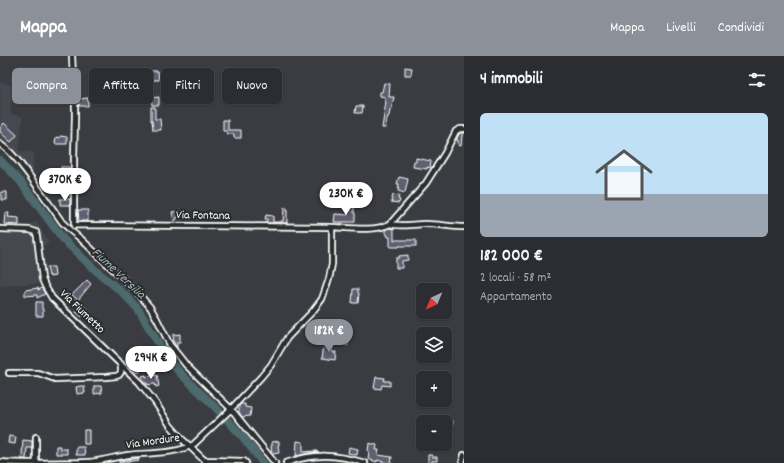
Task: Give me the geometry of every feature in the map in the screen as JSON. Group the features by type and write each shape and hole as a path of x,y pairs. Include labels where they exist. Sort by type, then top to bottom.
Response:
{"street":[{"path":"70,231 74,225 75,95 72,77 72,56"},
{"path":"390,224 426,183 445,153 456,131 464,129"},
{"path":"0,144 19,162 70,231 81,239 137,292 150,307 170,345 186,365 230,410 275,463"},
{"path":"390,224 426,224 464,227"},
{"name":"Via Fontana","path":"74,225 332,227 364,229 384,227 390,224"},
{"name":"Via Mordure","path":"0,462 89,462 127,455 165,452 190,447 230,410 266,371 287,338 314,310 322,299 329,279 332,264 332,227"},
{"name":"Via Fiumetto","path":"0,229 30,230 36,232 42,279 52,298 139,382 155,402 170,425 205,462"},
{"path":"9,373 38,373 55,379 106,377 116,376 119,374 121,364"},
{"path":"36,437 36,463"},
{"path":"462,463 464,455"},
{"path":"286,463 297,459 324,456 343,457 365,463"},
{"path":"205,462 244,461 246,463"}],"shaded area":[{"path":"0,82 11,85 11,114 23,116 19,151 34,152 33,177 13,151 0,138"},
{"path":"36,221 49,243 42,246 45,283 0,286 0,230 31,231 31,224"},
{"path":"342,329 349,329 348,346 344,344 341,345"}],"building":[{"path":"405,67 412,68 411,75 405,75"},
{"path":"153,71 158,71 159,80 153,80"},
{"path":"384,83 390,84 389,97 394,97 385,128 382,128 386,102 385,97 380,96 380,92 382,92"},
{"path":"159,97 159,105 152,105 153,98"},
{"path":"88,98 88,106 79,106 79,104 81,104 81,99"},
{"path":"356,106 363,106 362,113 355,113"},
{"path":"151,107 155,107 155,119 160,119 161,130 153,130 151,121"},
{"path":"223,120 228,120 228,130 241,130 241,138 234,138 234,134 227,134 227,131 223,131"},
{"path":"4,123 17,135 11,142 0,132 0,128"},
{"path":"461,133 464,134 462,135 461,146 458,145 458,140 456,140"},
{"path":"60,136 67,137 67,144 55,144 56,137 60,138"},
{"path":"416,158 431,161 430,168 413,167 414,161 416,162"},
{"path":"61,167 69,167 69,174 59,173 59,169 61,169"},
{"path":"399,177 408,179 405,193 398,191 399,184 397,184"},
{"path":"1,192 7,192 7,200 1,200"},
{"path":"393,195 399,196 399,203 391,202"},
{"path":"60,199 70,199 70,205 60,205"},
{"path":"348,206 354,206 355,222 334,222 335,214 348,215"},
{"path":"284,208 287,208 287,223 264,223 267,222 267,219 265,219 266,215 273,216 273,222 283,221"},
{"path":"78,210 88,210 88,221 79,221"},
{"path":"181,211 182,216 177,217 174,221 172,212"},
{"path":"5,213 9,213 8,217 19,218 19,225 4,224"},
{"path":"390,228 394,229 394,240 416,240 416,246 390,247 390,237 386,234 386,230"},
{"path":"408,255 408,260 402,261 402,268 396,268 396,258 399,258 399,256"},
{"path":"47,267 54,267 55,276 49,276"},
{"path":"87,280 91,284 78,300 72,295"},
{"path":"38,288 38,290 42,288 45,294 37,298 37,295 25,296 25,290"},
{"path":"353,289 358,289 358,303 352,303"},
{"path":"36,302 42,302 43,316 36,316"},
{"path":"82,305 88,310 82,317 76,312"},
{"path":"180,334 180,342 177,342 177,348 174,343 173,335"},
{"path":"324,344 332,345 332,352 336,352 335,360 322,358"},
{"path":"129,363 139,366 139,373 133,371 129,367"},
{"path":"146,375 146,377 157,375 159,386 156,387 155,384 147,385 142,376"},
{"path":"376,377 385,378 384,381 390,381 390,386 382,385 381,389 374,388"},
{"path":"84,386 85,393 77,394 76,387"},
{"path":"94,386 101,386 102,393 94,394"},
{"path":"241,404 245,404 245,407 251,408 250,416 242,417 239,412 239,406"},
{"path":"84,430 89,430 89,444 84,444"},
{"path":"9,436 16,437 15,444 8,443"},
{"path":"23,440 32,441 32,448 27,448 26,459 21,459"},
{"path":"279,441 279,453 272,454 272,442"},
{"path":"297,441 303,442 303,452 317,452 296,456"},
{"path":"369,443 377,445 376,450 379,450 378,455 392,457 391,463 384,463 377,460 377,462 368,459"},
{"path":"56,446 60,446 60,449 67,449 67,454 56,454"},
{"path":"76,447 84,447 85,455 76,455"},
{"path":"349,447 358,449 357,455 348,453"},
{"path":"428,455 437,457 437,461 428,463"},
{"path":"139,458 139,460 119,463 119,461"}],"waterway":[{"name":"Fiume Versilia","path":"0,160 20,181 63,239 93,268 123,293 138,309 168,360 242,436 263,463"}]}
